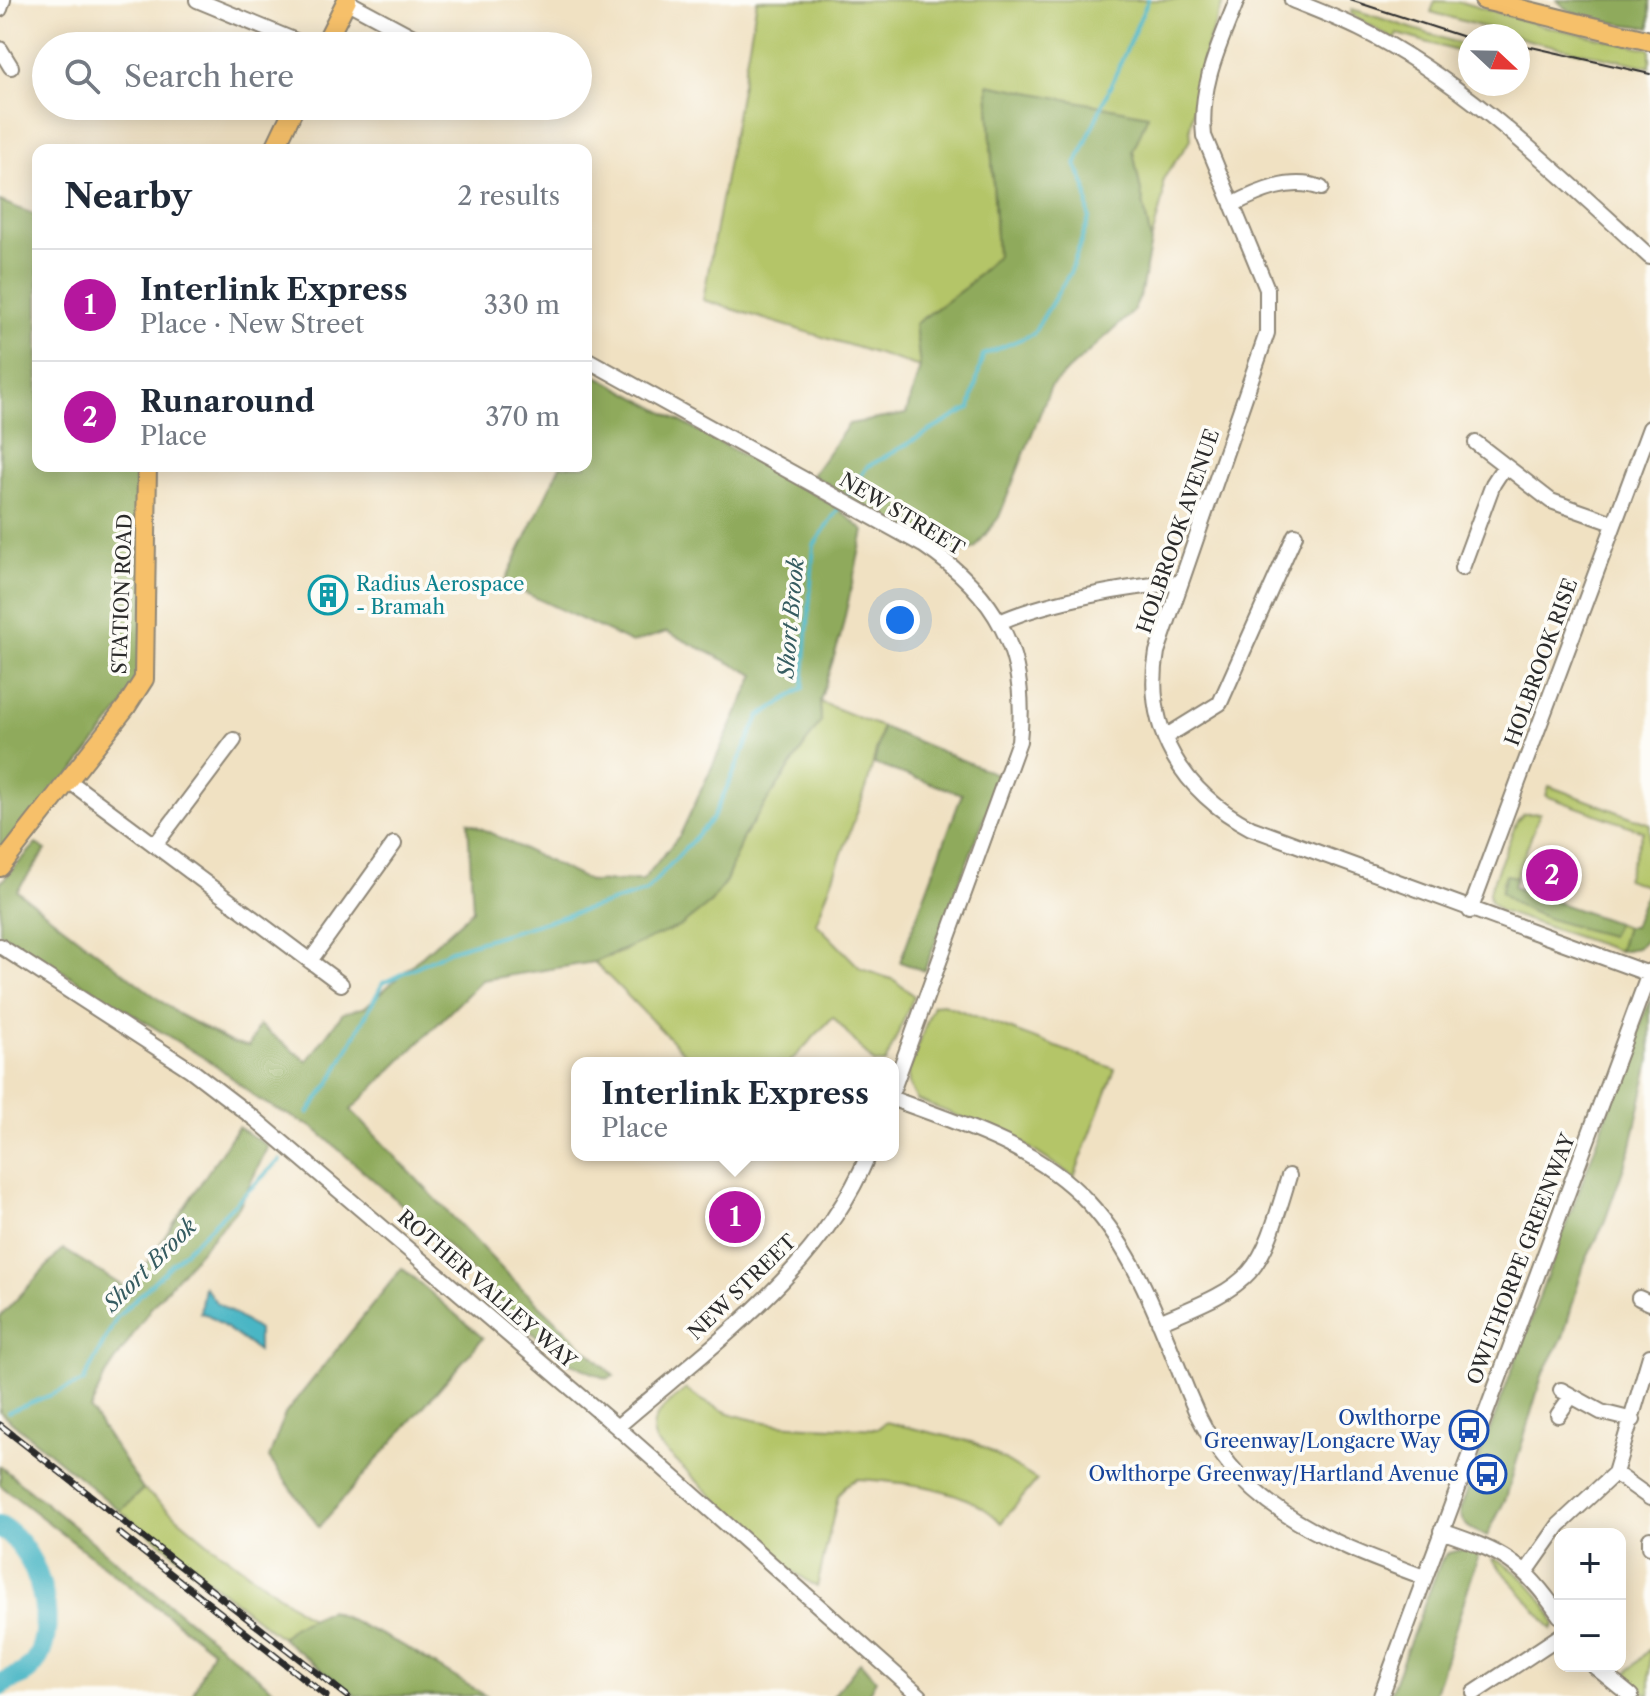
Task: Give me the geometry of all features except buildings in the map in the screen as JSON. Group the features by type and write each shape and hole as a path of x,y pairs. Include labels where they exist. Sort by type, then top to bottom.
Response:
{"main road":[{"path":"331,32 346,0"},
{"path":"1484,0 1545,8 1650,41"},
{"path":"277,144 288,120"},
{"name":"STATION ROAD","path":"0,867 126,707 144,679 147,472"}],"street":[{"path":"0,9 3,0"},
{"path":"197,0 274,32"},
{"path":"346,0 404,32"},
{"name":"HOLBROOK AVENUE","path":"1237,0 1207,77 1202,115 1204,136 1267,289 1267,333 1164,626 1154,669 1155,702 1165,737 1178,765 1194,787 1228,816 1285,842 1470,911 1650,973"},
{"path":"1292,0 1361,29 1424,68 1525,145 1650,257"},
{"path":"0,49 11,67"},
{"path":"1232,205 1258,192 1281,187 1305,183 1321,188"},
{"name":"NEW STREET","path":"592,362 923,545 972,582 1000,622 1018,672 1022,718 1019,741 899,1072"},
{"name":"HOLBROOK RISE","path":"1470,911 1650,428"},
{"path":"1476,443 1551,501 1613,523"},
{"path":"1462,568 1493,484 1504,467"},
{"path":"1165,737 1220,703 1295,535"},
{"path":"1000,622 1065,603 1180,583"},
{"path":"155,845 234,740"},
{"path":"69,781 341,984"},
{"path":"310,961 394,844"},
{"name":"ROTHER VALLEY WAY","path":"0,946 214,1086 341,1190 617,1427 920,1696"},
{"name":"OWLTHORPE GREENWAY","path":"1381,1696 1650,973"},
{"path":"899,1101 1009,1144 1060,1176 1089,1203 1119,1241 1159,1322 1189,1397 1217,1448 1255,1491 1282,1514 1323,1538 1424,1577"},
{"name":"NEW STREET","path":"617,1427 797,1266 841,1209 865,1161"},
{"path":"1159,1322 1208,1302 1245,1281 1257,1266 1289,1176"},
{"path":"1526,1572 1559,1525 1615,1473 1650,1356"},
{"path":"1558,1415 1565,1394 1601,1412 1633,1420"},
{"path":"1615,1473 1650,1498"},
{"path":"1441,1531 1495,1550 1526,1572 1554,1608"},
{"path":"1650,1539 1650,1547"},
{"path":"1474,1693 1493,1690 1554,1641"},
{"path":"1601,1672 1631,1696"}],"green space":[{"path":"757,0 1224,0 1206,48 1190,127 1191,139 1163,179 1163,197 1151,242 1133,151 988,85 997,256 966,287 915,324 920,367 703,300"},
{"path":"1557,0 1650,0 1650,28 1587,18 1565,8"},
{"path":"1435,1 1460,2 1540,25 1650,49 1650,67 1530,40 1530,24 1473,24 1431,12"},
{"path":"1352,9 1458,43 1458,52 1398,34 1395,40 1351,14"},
{"path":"988,84 1148,115 1133,151 1151,242 1140,297 1133,312 1051,386 999,517 975,548 951,557 812,475 849,424 906,414 920,367 915,324 966,287 997,256"},
{"path":"0,201 32,214 32,472 147,472 144,679 0,867"},
{"path":"592,373 803,488 839,509 864,531 840,638 820,701 821,721 743,837 726,881 711,902 681,926 594,962 482,980 351,1110 505,1272 614,1376 606,1379 566,1361 522,1324 440,1238 314,1128 259,1100 217,1066 0,933 0,883 36,844 46,850 17,891 178,1014 230,1042 249,1046 259,1025 307,1061 343,1013 365,1007 473,910 468,822 591,882 643,880 680,835 755,675 667,632 632,643 504,583 557,472 592,472"},
{"path":"820,702 882,727 867,786 816,923 861,969 894,980 914,996 888,1057 869,1057 833,1017 795,1057 688,1057 594,962 624,951 726,881 743,837 821,721"},
{"path":"882,727 1001,776 924,971 900,962 962,794 874,764"},
{"path":"1549,786 1650,824 1648,887 1626,879 1643,831 1546,796"},
{"path":"1540,813 1516,877 1506,875 1502,883 1539,915 1610,936 1616,923 1626,927 1619,951 1500,911 1490,901 1489,892 1517,821 1523,814"},
{"path":"1506,875 1516,877 1513,887 1616,923 1610,936 1552,920 1510,900 1501,892"},
{"path":"1650,881 1650,936 1637,948 1619,951 1626,927 1633,927"},
{"path":"1650,999 1650,1060 1630,1150 1603,1226 1584,1264 1563,1337 1542,1376 1506,1498 1487,1536 1465,1524 1460,1510"},
{"path":"943,1004 1115,1069 1074,1177 1016,1139 917,1100 909,1085 908,1074 933,1005"},
{"path":"238,1127 268,1146 239,1207 152,1306 104,1378 90,1410 143,1489 120,1511 0,1412 0,1317 63,1249 129,1290"},
{"path":"402,1268 483,1338 319,1527 269,1458 285,1414"},
{"path":"686,1389 707,1403 753,1420 802,1426 877,1429 886,1422 976,1443 1037,1480 1001,1523 988,1511 954,1494 914,1485 857,1479 846,1485 838,1496 817,1587 788,1568 657,1443 653,1426 656,1419"},
{"path":"0,1466 281,1696 192,1696 212,1650 0,1485"},
{"path":"143,1489 211,1545 311,1619 281,1638 120,1511"},
{"path":"1480,1550 1434,1696 1389,1696 1441,1561 1448,1553"},
{"path":"1495,1558 1522,1577 1538,1595 1551,1614 1554,1622 1552,1629 1492,1559"},
{"path":"329,1610 402,1645 486,1696 356,1696 281,1638 294,1626"},
{"path":"1650,1649 1650,1696 1625,1683 1624,1676"},
{"path":"860,1662 876,1680 867,1696 833,1696"}],"water":[{"path":"204,1286 216,1302 258,1330 258,1351 208,1315 200,1313"}],"waterway":[{"name":"Short Brook","path":"846,498 867,467 970,408 983,355 1033,334 1071,271 1089,218 1086,187 1076,165 1148,0"},
{"name":"Short Brook","path":"308,1113 331,1081 383,983 451,950 645,892 713,818 759,717 803,688 814,545 841,505"},
{"name":"Short Brook","path":"8,1412 83,1382 117,1317 280,1160"},
{"path":"0,1527 14,1538 36,1573 46,1616 39,1655 28,1670 0,1685"}],"tram line":[{"path":"1350,0 1458,35"},
{"path":"1530,47 1650,74"}],"railway":[{"path":"0,1425 347,1696"},
{"path":"119,1533 326,1696"}],"place":[{"name":"Radius Aerospace - Bramah","path":"328,595"},
{"name":"Runaround","path":"1552,875"},
{"name":"Interlink Express","path":"735,1217"},
{"name":"Owlthorpe Greenway/Longacre Way","path":"1469,1430"},
{"name":"Owlthorpe Greenway/Hartland Avenue","path":"1487,1474"}]}
